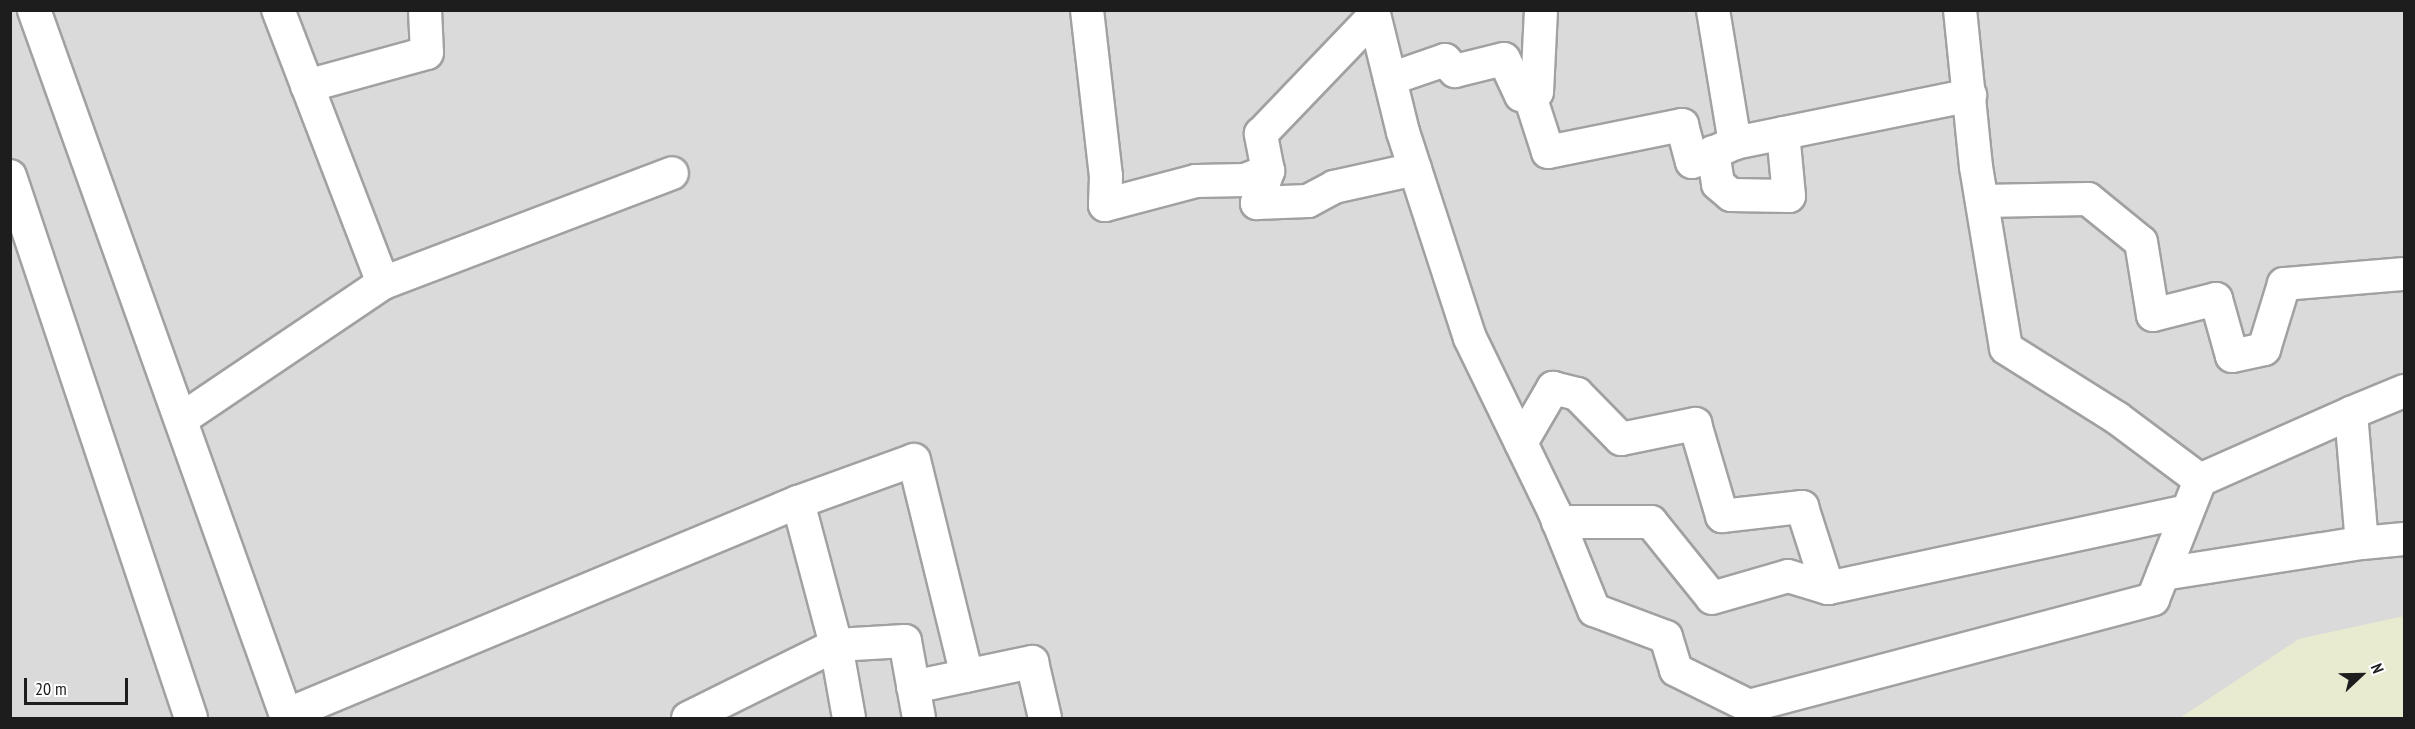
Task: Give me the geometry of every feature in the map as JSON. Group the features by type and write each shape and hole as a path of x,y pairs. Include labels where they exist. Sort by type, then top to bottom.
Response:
{"street":[{"path":"34,10 183,418 286,717 798,502 914,460 967,676"},
{"path":"278,10 383,283"},
{"path":"307,86 427,53 425,10"},
{"path":"1087,10 1106,176 1104,205 1196,182 1245,180 1268,171"},
{"path":"1390,80 1445,60 1455,71 1504,59 1521,95 1537,92 1541,10"},
{"path":"1713,10 1724,148 1718,184 1731,195 1789,196 1783,133"},
{"path":"1960,10 1982,201 2006,348 2117,418 2200,480"},
{"path":"1373,13 1261,134 1268,171 1257,203 1308,201 1334,187 1415,169"},
{"path":"1373,13 1415,169 1470,338 1558,522 1594,610 1666,637 1676,670 1749,706 2153,599 2200,480 2404,391"},
{"path":"1529,93 1548,152 1682,125 1692,162 1724,148 1783,133 1970,95"},
{"path":"183,418 383,283 672,173"},
{"path":"10,176 191,718"},
{"path":"1982,201 2088,199 2141,242 2153,315 2216,299 2232,356 2264,349 2284,284 2404,274"},
{"path":"1521,443 1553,388 1577,394 1621,439 1695,424 1722,516 1802,507 1828,588"},
{"path":"2351,413 2362,543"},
{"path":"798,502 836,645 849,718"},
{"path":"1558,522 1651,522 1712,598 1788,576 1828,588 2187,512"},
{"path":"2163,574 2362,543 2404,539"},
{"path":"688,718 836,645 905,641 919,718"},
{"path":"831,718 836,645"},
{"path":"913,687 1032,663 1045,718"}],"shaded area":[{"path":"11,11 2404,11 2404,718 11,718"}],"green space":[{"path":"2404,616 2404,718 2180,718 2299,639"}]}
